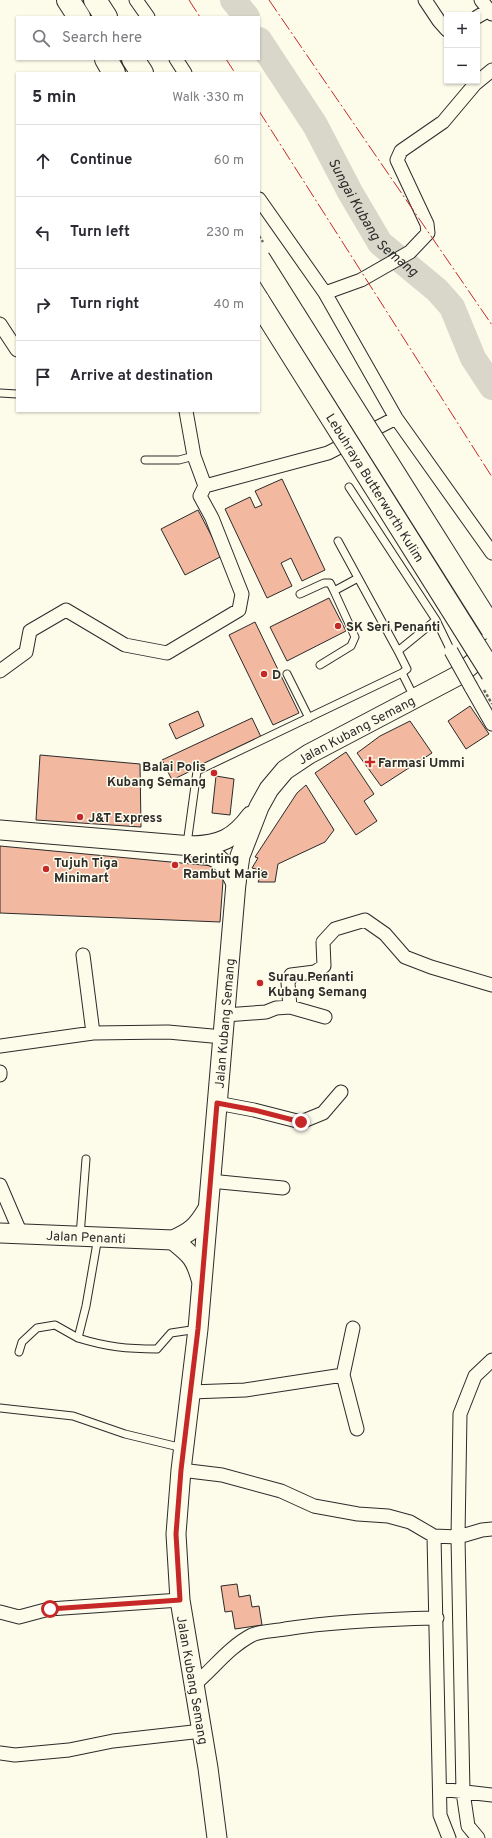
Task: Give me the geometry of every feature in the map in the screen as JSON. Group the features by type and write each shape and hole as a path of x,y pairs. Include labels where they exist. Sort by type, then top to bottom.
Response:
{"highway":[{"path":"68,0 78,16"},
{"path":"96,0 105,16"},
{"path":"107,60 113,72"},
{"path":"134,60 141,72"},
{"name":"Lebuhraya Butterworth Kulim","path":"260,261 492,629"},
{"name":"Lebuhraya Butterworth Kulim","path":"260,304 492,673"}],"main road":[{"name":"Jalan Kubang Semang","path":"217,1838 195,1684 180,1600 176,1534 181,1470 198,1329 236,883 240,856 259,807 269,789 285,770 309,754 459,675 492,647"},
{"path":"0,830 190,846 212,845 230,838 242,829 259,807"},
{"path":"190,846 218,859 228,868 236,883"},
{"path":"201,1282 196,1263 186,1251 173,1240 193,1230 200,1222 208,1208"},
{"name":"Jalan Penanti","path":"0,1233 173,1240"}],"street":[{"path":"136,0 147,16"},
{"path":"425,0 444,27"},
{"path":"480,15 488,8"},
{"path":"177,60 184,72"},
{"path":"325,293 361,280 410,252 428,233 427,224 397,160 401,151 443,122 475,84 492,70"},
{"path":"260,200 325,293 396,418 492,553"},
{"path":"0,324 16,348"},
{"path":"0,671 26,652 30,631 66,610 125,645 167,653 239,610 242,594 212,518 200,496 205,486 194,456 186,412"},
{"path":"205,486 328,453 396,418"},
{"path":"451,650 492,724"},
{"path":"290,1007 288,983 291,975 315,972 324,966 323,942 336,929 365,920 385,934 405,957 431,967 492,985"},
{"path":"83,955 93,1033"},
{"path":"225,1014 266,1012 276,1008 290,1007 325,1017"},
{"path":"0,1046 93,1033 168,1032 223,1037"},
{"path":"217,1103 254,1110 301,1122 323,1112 341,1092"},
{"path":"210,1181 283,1188"},
{"path":"0,1185 20,1234"},
{"path":"353,1328 343,1375 357,1429"},
{"path":"478,1838 468,1826 463,1792 458,1537 460,1414 475,1376 492,1360"},
{"path":"191,1392 245,1390 343,1375"},
{"path":"181,1470 222,1475 281,1491 314,1506 358,1514 388,1516 410,1522 434,1536 458,1537 482,1530 492,1530"},
{"path":"434,1536 437,1618 440,1815 449,1838"},
{"path":"0,1612 19,1617 50,1609 180,1600"},
{"path":"195,1684 210,1671 230,1649 253,1634 304,1626 366,1620 437,1618"},
{"path":"0,1754 15,1755 69,1750 113,1741 202,1731"},
{"path":"440,1789 492,1795"}],"lane":[{"path":"0,393 16,394"},
{"path":"145,460 179,460 194,456"},
{"path":"349,487 436,620 451,650"},
{"path":"190,846 197,771 402,673 407,669 338,541"},
{"path":"334,591 358,578"},
{"path":"300,594 324,583 330,583 355,637 351,646 320,665"},
{"path":"398,651 436,620"},
{"path":"402,673 415,699"},
{"path":"287,674 309,718"},
{"path":"78,1338 86,1306 89,1236 86,1159"},
{"path":"19,1352 22,1342 37,1328 55,1325 78,1338 103,1346 128,1349 158,1349 171,1333 198,1329"},
{"path":"0,1408 73,1416 125,1434 184,1448"}],"building":[{"path":"282,479 325,570 302,581 291,558 281,563 292,586 267,598 225,509 250,497 255,508 262,505 255,491"},
{"path":"198,510 222,556 185,575 161,529"},
{"path":"329,598 346,631 287,661 270,627"},
{"name":"D","path":"255,622 299,713 273,725 229,635"},
{"path":"470,706 489,734 466,749 448,721"},
{"path":"198,711 204,726 176,739 169,724"},
{"path":"252,718 261,737 172,780 162,760"},
{"path":"410,721 432,753 381,786 357,753 380,736"},
{"path":"346,752 374,794 364,801 377,821 356,835 315,773"},
{"path":"40,755 140,764 141,827 36,820"},
{"path":"216,776 234,779 230,815 212,813"},
{"path":"306,785 334,830 325,842 278,864 275,882 258,882 263,871 252,868 258,858 255,857 297,793"},
{"path":"0,846 224,867 220,922 0,913"},
{"path":"237,1584 239,1597 250,1595 252,1607 259,1606 262,1625 235,1629 232,1611 225,1612 221,1586"}],"waterway":[{"name":"Sungai Kubang Semang","path":"233,0 246,16"},
{"name":"Sungai Kubang Semang","path":"260,42 315,125 350,192 380,243 437,290 452,307 473,358 492,387"}],"power":[{"path":"189,0 199,16"},
{"path":"269,0 492,325"},
{"path":"227,60 234,72"},
{"path":"260,113 492,477"}],"place":[{"name":"SK Seri Penanti","path":"338,626"},
{"name":"D","path":"264,674"},
{"name":"Farmasi Ummi","path":"370,762"},
{"name":"Balai Polis Kubang Semang","path":"214,773"},
{"name":"J&T Express","path":"80,817"},
{"name":"Kerinting Rambut Marie","path":"175,865"},
{"name":"Tujuh Tiga Minimart","path":"46,869"},
{"name":"Surau Penanti Kubang Semang","path":"260,983"}],"route":[{"path":"50,1609 180,1600 176,1534 181,1470 198,1329 217,1103 254,1110 301,1122"}]}
